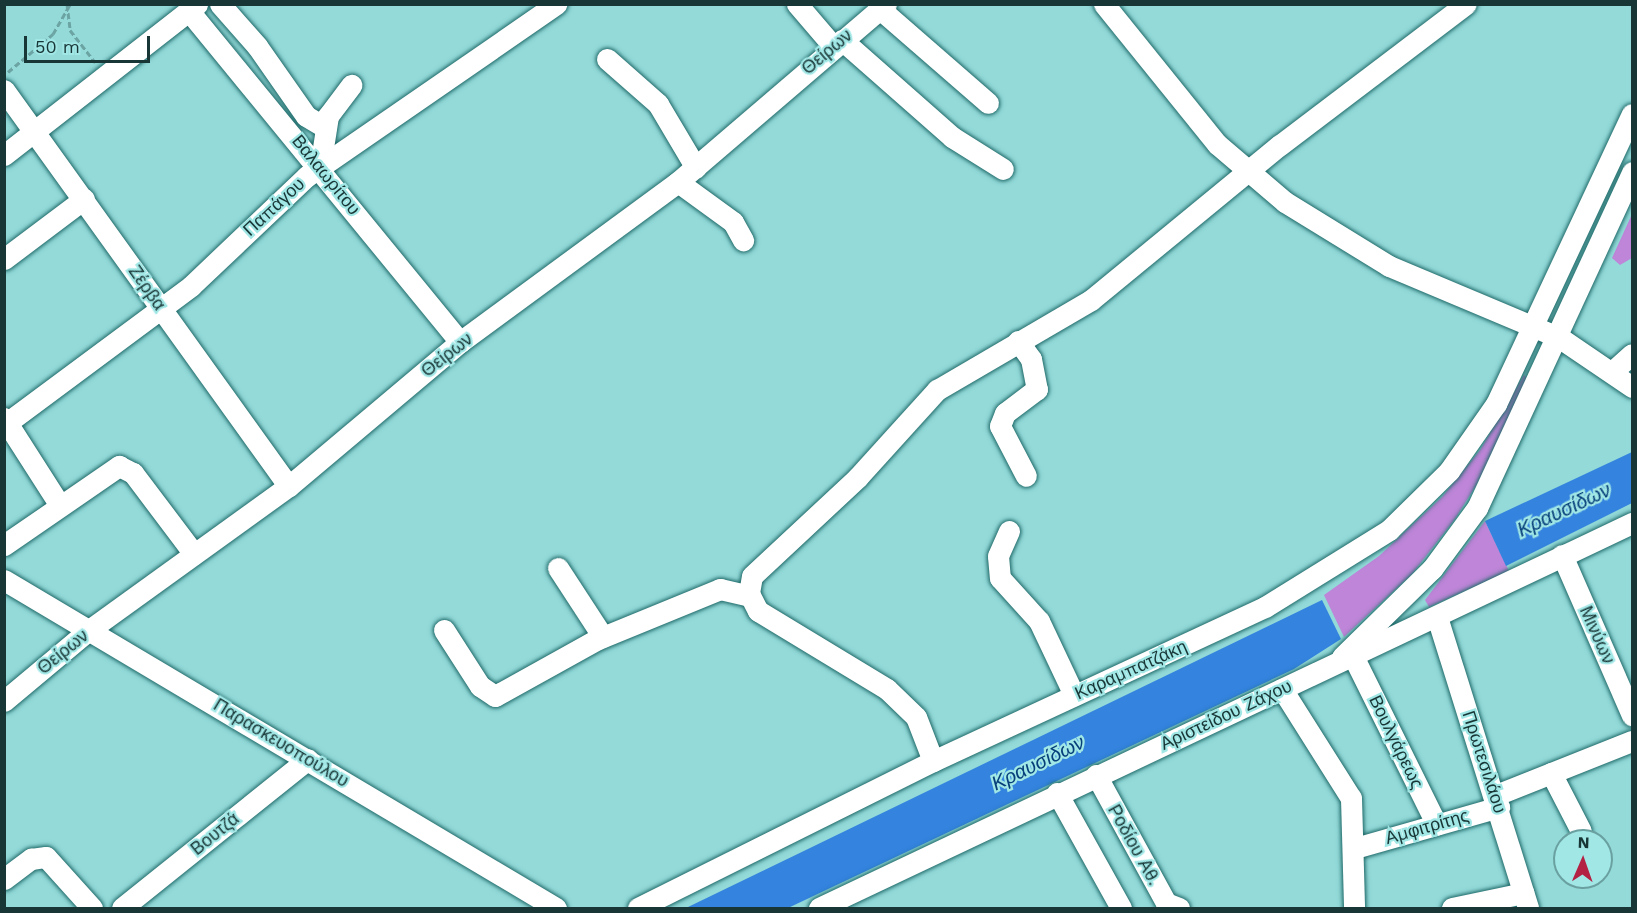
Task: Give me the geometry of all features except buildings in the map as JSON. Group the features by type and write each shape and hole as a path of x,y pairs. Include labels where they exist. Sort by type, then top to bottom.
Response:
{"street":[{"name":"Βαλαωρίτου","path":"220,4 243,27 306,116 326,128"},
{"name":"Παπάγου","path":"5,422 162,309 320,167 556,4"},
{"path":"797,4 837,43 952,137 1003,169"},
{"path":"1104,4 1181,102 1248,173 1355,248 1560,338 1613,371 1632,387"},
{"path":"933,761 926,735 904,704 869,675 766,616 750,596 749,582 760,565 858,477 937,390 1091,300 1248,173 1466,4"},
{"path":"883,7 988,103"},
{"name":"Θείρων","path":"4,701 89,630 289,486 460,342 696,168 837,43 883,7"},
{"name":"Βαλαωρίτου","path":"193,8 460,342"},
{"path":"4,155 108,77 193,8"},
{"path":"607,59 658,104 696,168"},
{"path":"320,167 326,128 333,108 351,85"},
{"name":"Ζέρβα","path":"4,90 289,486"},
{"name":"Καραμπατζάκη","path":"638,909 933,761 1275,602 1389,530 1471,443 1534,326 1632,114"},
{"path":"1314,675 1376,625 1459,536 1492,481 1560,338 1632,172"},
{"path":"678,182 733,222 743,240"},
{"path":"4,259 84,199"},
{"path":"1018,341 1032,359 1037,389 1005,413 1000,426 1026,476"},
{"path":"1613,371 1632,354"},
{"path":"5,422 59,504"},
{"path":"4,545 59,504 119,466 132,474 194,555"},
{"name":"Αριστείδου Ζάχου","path":"819,909 855,901 1057,793 1354,658 1562,555 1630,530"},
{"path":"1009,531 998,556 1000,578 1039,621 1074,695"},
{"name":"Μινύων","path":"1562,555 1632,715"},
{"path":"558,568 603,637"},
{"name":"Παρασκευοπούλου","path":"4,579 556,909"},
{"path":"444,630 480,686 495,696 603,637 720,590 750,596"},
{"name":"Πρωτεσιλάου","path":"1437,617 1498,801 1525,901"},
{"name":"Βουλγάρεως","path":"1354,658 1437,825"},
{"path":"1282,689 1351,798 1355,848 1354,909"},
{"name":"Αμφιτρίτης","path":"1355,848 1437,825 1498,801 1551,773 1632,741"},
{"name":"Βουτζά","path":"122,909 308,759"},
{"path":"1551,773 1580,829"},
{"name":"Ροδίου Αθ.","path":"1096,776 1166,903 1179,909"},
{"path":"1057,793 1118,907"},
{"path":"4,879 31,859 46,857 92,909"},
{"path":"1452,909 1525,901"}],"path":[{"path":"4,75 47,40 66,13 68,4"},
{"path":"66,13 77,41 108,77"}],"shaded area":[{"path":"1632,214 1632,258 1620,265 1612,258"},
{"path":"1524,375 1527,378 1477,484 1455,519 1412,574 1344,637 1324,595 1379,556 1442,497 1480,450"},
{"path":"1485,521 1509,571 1429,607 1425,600"}],"water":[{"name":"Κραυσίδων","path":"1632,452 1632,503 1506,566 1485,521"},
{"name":"Κραυσίδων","path":"1322,600 1341,639 1294,669 788,908 686,908"}]}
